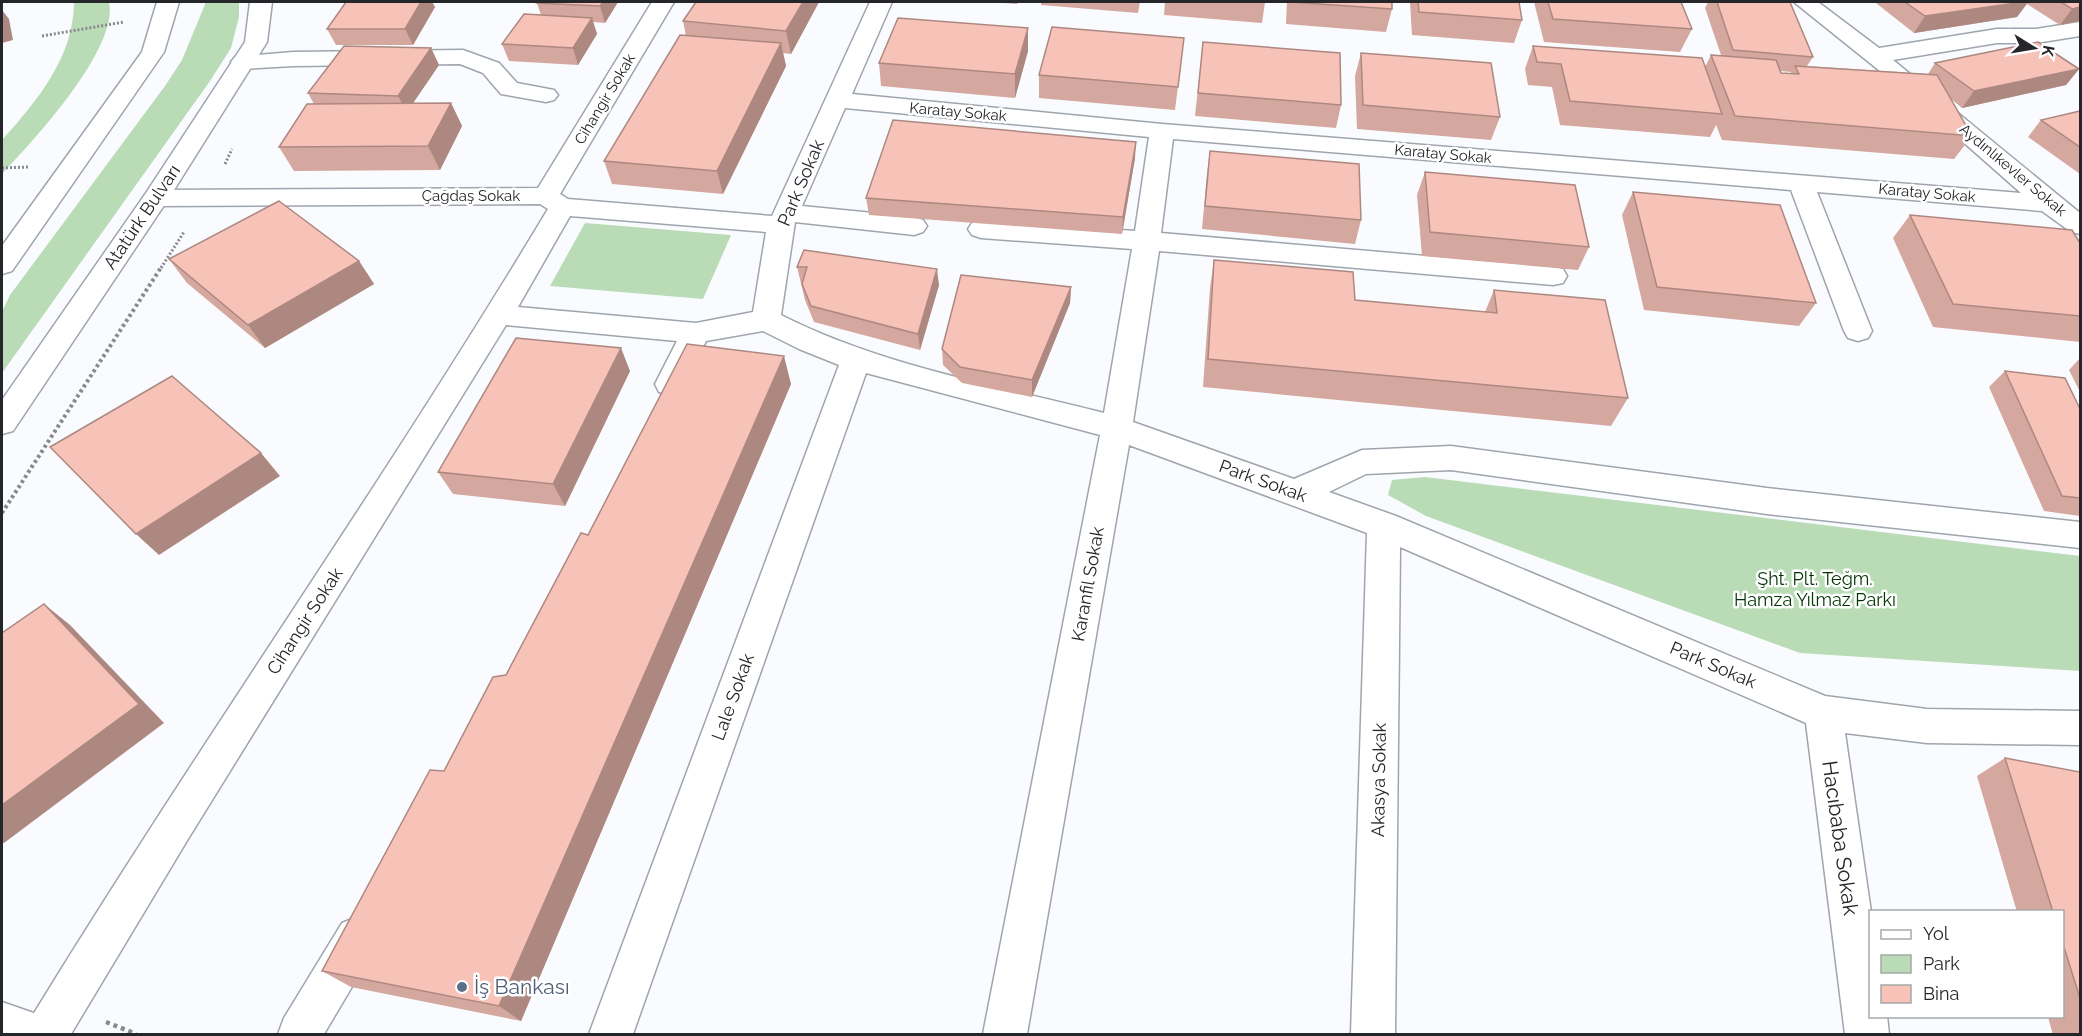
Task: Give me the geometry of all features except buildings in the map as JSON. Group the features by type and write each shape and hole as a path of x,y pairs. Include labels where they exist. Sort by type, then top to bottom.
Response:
{"street":[{"path":"2,265 153,52 168,2"},
{"name":"Atatürk Bulvarı","path":"2,423 156,198 256,42 261,2"},
{"name":"Cihangir Sokak","path":"47,1035 169,834 501,315 554,201 663,2"},
{"name":"Park Sokak","path":"881,2 784,219 766,320 809,342 856,360 1116,428 1384,525 1823,712 1927,726 2080,728"},
{"name":"Aydınlıkevler Sokak","path":"1805,2 1919,91 2049,203 2080,226"},
{"path":"1874,56 1997,36 2036,36 2080,29"},
{"path":"248,55 432,45 446,37"},
{"path":"248,55 293,59 463,57 491,68 509,89 546,95"},
{"name":"Karatay Sokak","path":"837,100 1162,131 2049,203"},
{"name":"Karanfil Sokak","path":"1005,1035 1116,428 1148,241 1162,131"},
{"path":"1801,183 1858,331"},
{"name":"Çağdaş Sokak","path":"156,198 554,201 784,219 914,226"},
{"path":"981,230 1148,241 1553,276"},
{"path":"501,315 696,333 766,320"},
{"path":"655,414 696,333"},
{"name":"Lale Sokak","path":"611,1035 856,360"},
{"path":"1296,493 1362,462 1450,458 1767,501 2080,535"},
{"name":"Akasya Sokak","path":"1373,1035 1384,525"},
{"name":"Hacıbaba Sokak","path":"1823,712 1867,1035"},
{"path":"300,1035 373,912"},
{"path":"2,1024 32,1035"}],"path":[{"path":"42,36 126,22"},
{"path":"2,513 206,197 233,148"}],"green space":[{"path":"74,2 109,2 109,22 101,44 71,93 2,174 2,140 40,94 60,60 68,41"},
{"path":"206,2 239,2 239,17 231,48 210,81 2,373 2,312 10,295 165,86 182,60"},
{"path":"585,223 731,235 703,299 550,286"},
{"name":"Şht. Plt. Teğm. Hamza Yılmaz Parkı","path":"1425,477 2080,556 2080,671 1800,653 1426,516 1388,495 1392,480"}],"place":[{"name":"İş Bankası","path":"462,987"}]}
